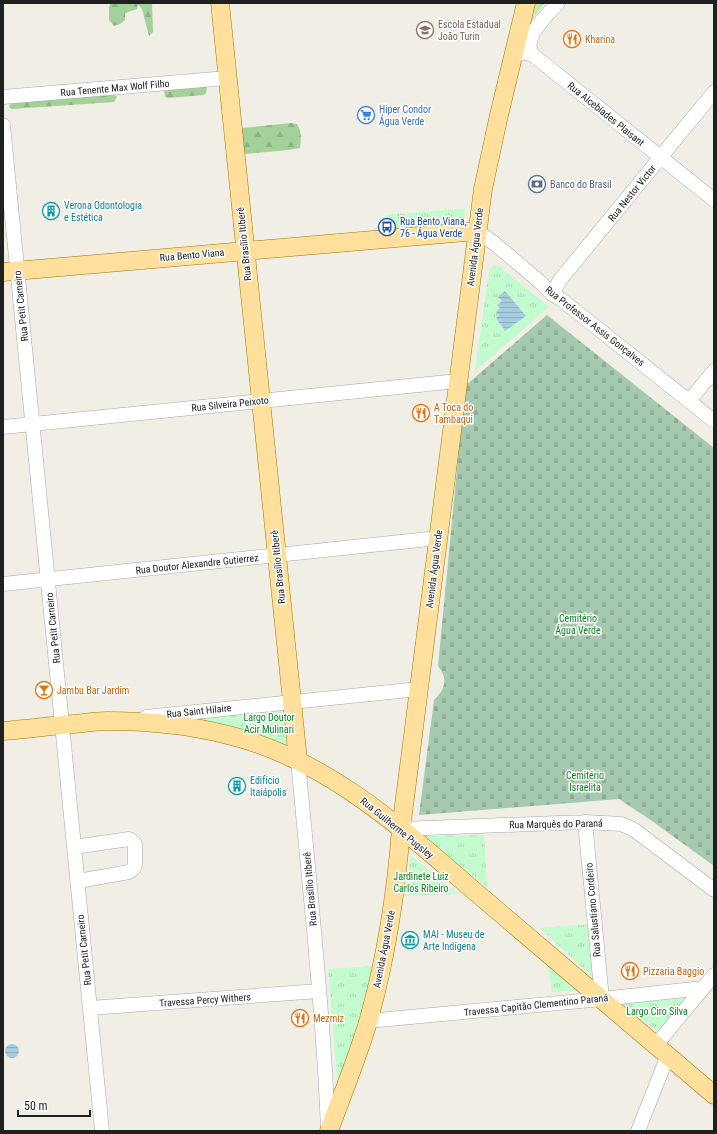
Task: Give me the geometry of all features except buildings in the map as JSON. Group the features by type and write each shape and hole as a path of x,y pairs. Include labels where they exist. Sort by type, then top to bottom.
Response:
{"main road":[{"name":"Rua Brasílio Itiberê","path":"220,3 298,760"},
{"name":"Avenida Água Verde","path":"328,1131 368,1021 390,924 483,189 489,157 526,3"},
{"name":"Rua Bento Viana","path":"10,271 477,231"},
{"name":"Rua Saint Hilaire","path":"3,731 106,721"},
{"name":"Rua Guilherme Pugsley","path":"106,721 176,725 230,735 298,760 342,784 401,829 714,1095"}],"street":[{"path":"532,55 529,46 531,35 558,3"},
{"path":"514,54 526,53 532,55"},
{"name":"Rua Alcebíades Plaisant","path":"532,55 714,200"},
{"name":"Rua Tenente Max Wolf Filho","path":"3,97 227,78"},
{"name":"Rua Nestor Victor","path":"552,294 560,280 714,92"},
{"name":"Rua Petit Carneiro","path":"3,125 10,271 32,424 102,1131"},
{"name":"Rua Professor Assis Gonçalves","path":"477,231 494,243 552,294 562,300 714,421"},
{"path":"689,401 714,371"},
{"name":"Rua Silveira Peixoto","path":"3,427 458,381"},
{"name":"Rua Doutor Alexandre Gutierrez","path":"3,584 438,538"},
{"name":"Rua Saint Hilaire","path":"106,721 419,688"},
{"name":"Rua Brasílio Itiberê","path":"298,760 319,991 328,1131"},
{"name":"Rua Marquês do Paraná","path":"401,829 585,822 620,824 627,826 648,840 714,890"},
{"name":"Rua Salustiano Cordeiro","path":"585,822 602,999"},
{"path":"74,847 129,839 135,844 135,865 129,872 78,881"},
{"path":"638,1131 662,1050 703,988 714,975"},
{"name":"Travessa Capitão Clementino Paraná","path":"368,1021 703,988"},
{"name":"Travessa Percy Withers","path":"90,1008 319,991"}],"green space":[{"path":"152,3 153,32 149,36 142,9 138,4 137,9 125,13 125,20 114,26 109,20 109,8 110,4"},
{"path":"536,3 545,3 531,21"},
{"path":"205,85 207,87 204,95 165,97 164,90"},
{"path":"115,95 117,97 114,102 12,109 9,107 11,102"},
{"path":"291,123 297,124 300,130 300,148 245,154 243,152 241,132 243,128"},
{"path":"465,208 464,223 371,233 386,215"},
{"path":"494,265 500,267 549,307 475,371 489,270","holes":["502,301 505,331 496,317 499,315"]},
{"name":"Cemitério Água Verde","path":"547,315 714,448 714,866 619,799 419,815 434,700 441,691 444,683 443,675 438,666 465,386"},
{"name":"Largo Doutor Acir Mulinari","path":"282,707 286,747 235,728 181,718"},
{"path":"484,835 487,887 421,836"},
{"name":"Jardinete Luiz Carlos Ribeiro","path":"411,856 459,894 404,896"},
{"path":"592,924 600,984 540,928"},
{"path":"547,958 585,990 552,992"},
{"path":"374,966 338,1088 328,969"},
{"name":"Largo Ciro Silva","path":"690,993 658,1032 621,1002"}],"water":[{"path":"505,291 526,316 505,331 496,318 499,315 496,312 500,308 497,305 502,301 498,297"},
{"path":"12,1044 17,1046 19,1051 17,1056 12,1058 7,1056 5,1051 7,1046"}],"place":[{"name":"Escola Estadual João Turin","path":"425,30"},
{"name":"Kharina","path":"572,39"},
{"name":"Hiper Condor Água Verde","path":"366,115"},
{"name":"Banco do Brasil","path":"537,184"},
{"name":"Verona Odontologia e Estética","path":"51,211"},
{"name":"Rua Bento Viana, 76 - Água Verde","path":"387,227"},
{"name":"A Toca do Tambaqui","path":"421,413"},
{"name":"Jambu Bar Jardim","path":"44,690"},
{"name":"Edifício Itaiápolis","path":"237,786"},
{"name":"MAI - Museu de Arte Indígena","path":"410,940"},
{"name":"Pizzaria Baggio","path":"630,971"},
{"name":"Mezmiz","path":"300,1018"}],"park label":[{"name":"Cemitério Israelita","path":"585,780"}]}
